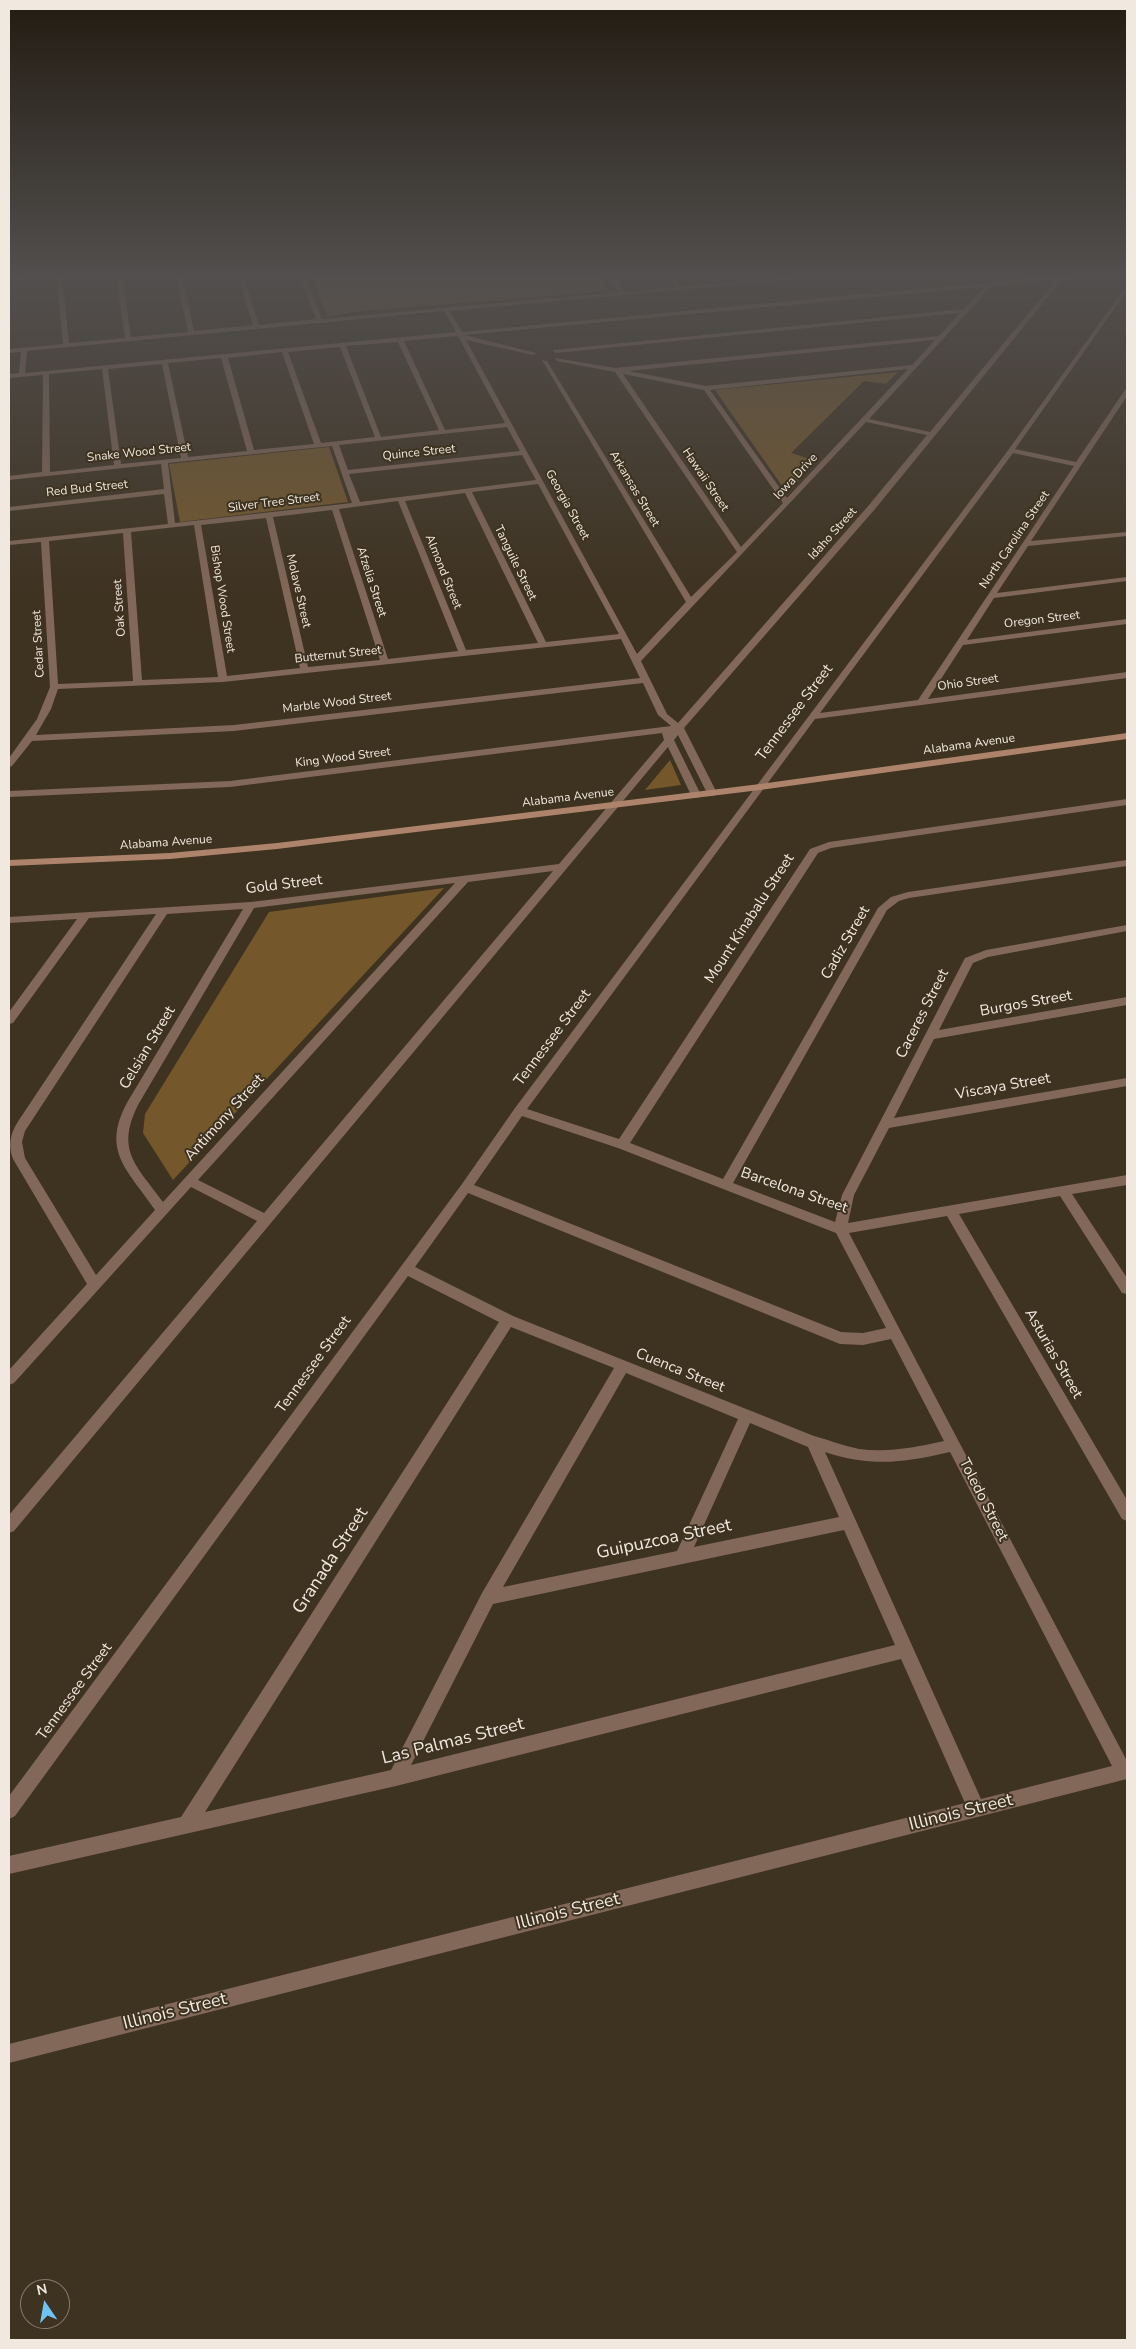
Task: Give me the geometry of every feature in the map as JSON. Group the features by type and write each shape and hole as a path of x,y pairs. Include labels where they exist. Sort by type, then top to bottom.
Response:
{"street":[{"path":"46,385 46,474"},
{"path":"108,385 118,466"},
{"path":"170,385 185,459"},
{"path":"232,385 251,452"},
{"path":"297,385 318,445"},
{"path":"358,385 379,439"},
{"path":"421,385 443,432"},
{"name":"Georgia Street","path":"488,385 624,636 663,715 664,730 696,794"},
{"name":"Arkansas Street","path":"558,385 690,602"},
{"name":"Hawaii Street","path":"626,385 741,552"},
{"path":"689,385 706,388 739,385"},
{"name":"Iowa Drive","path":"636,661 897,385"},
{"name":"Idaho Street","path":"9,1526 679,728 872,507 972,385"},
{"name":"Tennessee Street","path":"9,1810 466,1187 519,1111 1011,450 1058,385"},
{"path":"706,388 787,503"},
{"name":"North Carolina Street","path":"921,702 1127,391"},
{"path":"865,420 931,434"},
{"name":"Snake Wood Street","path":"9,478 510,425"},
{"path":"335,444 357,504"},
{"path":"1011,450 1078,465"},
{"name":"Quince Street","path":"346,472 524,452"},
{"path":"164,462 172,526"},
{"name":"Silver Tree Street","path":"9,543 197,524 540,482"},
{"name":"Red Bud Street","path":"9,509 168,491"},
{"name":"Tanguile Street","path":"468,491 542,645"},
{"name":"Almond Street","path":"401,499 463,654"},
{"name":"Afzelia Street","path":"335,507 385,663"},
{"name":"Molave Street","path":"269,515 305,672"},
{"name":"Bishop Wood Street","path":"197,524 223,679"},
{"name":"Oak Street","path":"127,531 138,684"},
{"path":"1026,544 1127,534"},
{"name":"Cedar Street","path":"9,764 31,738 42,721 49,706 54,687 45,540"},
{"path":"991,596 1127,579"},
{"name":"Oregon Street","path":"960,643 1127,622"},
{"name":"Butternut Street","path":"54,687 223,679 305,672 624,636"},
{"name":"Ohio Street","path":"812,717 1127,674"},
{"name":"Marble Wood Street","path":"31,738 234,728 646,680"},
{"name":"Georgia Street","path":"663,715 679,728 712,793"},
{"name":"King Wood Street","path":"9,794 230,784 679,728"},
{"name":"Alabama Avenue","path":"9,863 224,852 760,787 1126,738"},
{"name":"Mount Kinabalu Street","path":"622,1145 814,851 829,845 1127,802"},
{"name":"Cadiz Street","path":"726,1184 883,908 889,902 908,896 1127,863"},
{"name":"Gold Street","path":"9,920 163,912 252,905 562,867"},
{"name":"Antimony Street","path":"9,1379 466,879"},
{"name":"Celsian Street","path":"162,1210 127,1158 121,1143 124,1120 252,905"},
{"path":"95,1286 19,1159 15,1149 16,1139 21,1126 163,912"},
{"path":"9,1020 85,916"},
{"name":"Caceres Street","path":"842,1229 843,1212 848,1195 965,967 976,957 1127,928"},
{"name":"Burgos Street","path":"930,1036 1127,1001"},
{"name":"Viscaya Street","path":"884,1124 1127,1082"},
{"name":"Barcelona Street","path":"519,1111 622,1145 842,1229 1127,1180"},
{"path":"190,1180 265,1219"},
{"path":"466,1187 840,1338 863,1339 895,1332"},
{"path":"1064,1192 1127,1289"},
{"name":"Asturias Street","path":"951,1211 1127,1514"},
{"name":"Toledo Street","path":"842,1229 1126,1772"},
{"name":"Cuenca Street","path":"405,1268 508,1320 812,1442 858,1455 890,1456 913,1454 954,1445"},
{"name":"Granada Street","path":"187,1824 508,1320"},
{"path":"396,1777 488,1598 623,1365"},
{"path":"682,1557 747,1416"},
{"path":"812,1442 976,1809"},
{"name":"Guipuzcoa Street","path":"488,1598 848,1522"},
{"name":"Las Palmas Street","path":"9,1865 396,1777 905,1650"},
{"name":"Illinois Street","path":"9,2054 1126,1772"}],"shaded area":[{"path":"770,385 860,385 791,453 816,461 787,493 715,390"},
{"path":"329,447 348,502 180,522 169,464"},
{"path":"670,760 681,785 645,790"},
{"path":"444,888 173,1180 143,1133 145,1114 269,912"}]}
